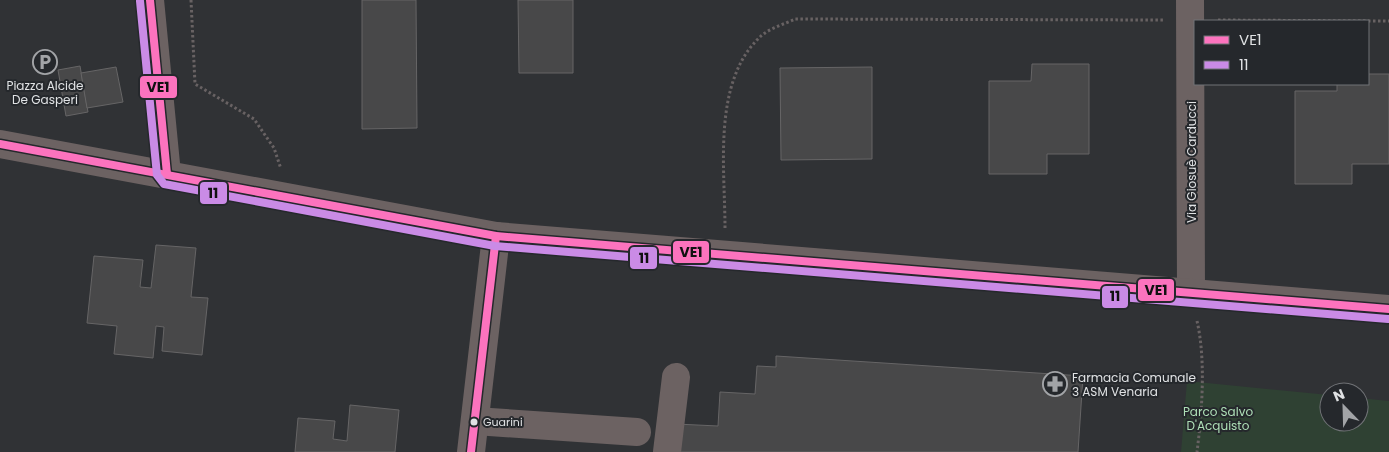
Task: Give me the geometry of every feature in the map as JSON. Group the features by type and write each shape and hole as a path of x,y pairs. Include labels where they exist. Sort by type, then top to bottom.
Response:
{"street":[{"path":"150,0 168,174"},
{"name":"Via Giosuè Carducci","path":"1190,10 1195,301"},
{"path":"0,144 496,236 1195,301 1389,310"},
{"path":"471,452 496,236"},
{"path":"667,452 676,376"},
{"path":"475,421 637,432"}],"path":[{"path":"190,0 196,84 254,119 274,148 291,198"},
{"path":"725,256 725,109 739,63 762,35 795,19 1190,10 1389,21"},
{"path":"1195,301 1201,337 1201,421 1197,452"}],"green space":[{"name":"Parco Salvo D'Acquisto","path":"1187,381 1319,394 1319,432 1369,432 1369,399 1389,401 1389,452 1181,452"}],"building":[{"path":"362,0 416,0 417,128 362,129"},
{"path":"518,0 573,0 573,73 519,73"},
{"path":"1032,64 1089,64 1089,154 1047,154 1047,174 989,174 989,81 1031,81"},
{"path":"80,66 88,112 66,116 58,70"},
{"path":"116,67 123,102 87,108 81,73"},
{"path":"872,67 872,159 781,160 780,68"},
{"path":"1369,74 1389,74 1389,164 1352,164 1352,184 1295,184 1295,91 1337,91 1337,85 1369,85"},
{"path":"156,245 196,248 191,297 208,298 202,355 162,351 164,327 156,326 153,358 114,354 117,326 87,323 94,256 143,260 140,287 151,288"},
{"path":"776,356 1083,376 1078,452 674,452 676,424 718,426 720,392 755,394 757,366 776,367"},
{"path":"350,405 399,410 395,452 295,452 298,418 335,421 333,439 347,441"}],"transit line":[{"name":"VE1","path":"150,0 167,174"},
{"name":"11","path":"140,1 157,175 164,184 495,246 1388,319"},
{"name":"VE1","path":"0,144 496,236 1389,309"},
{"name":"VE1","path":"471,452 496,236"}],"place":[{"name":"Piazza Alcide De Gasperi","path":"45,62"},
{"name":"Farmacia Comunale 3 ASM Venaria","path":"1055,384"},
{"name":"Guarini","path":"474,422"}]}
